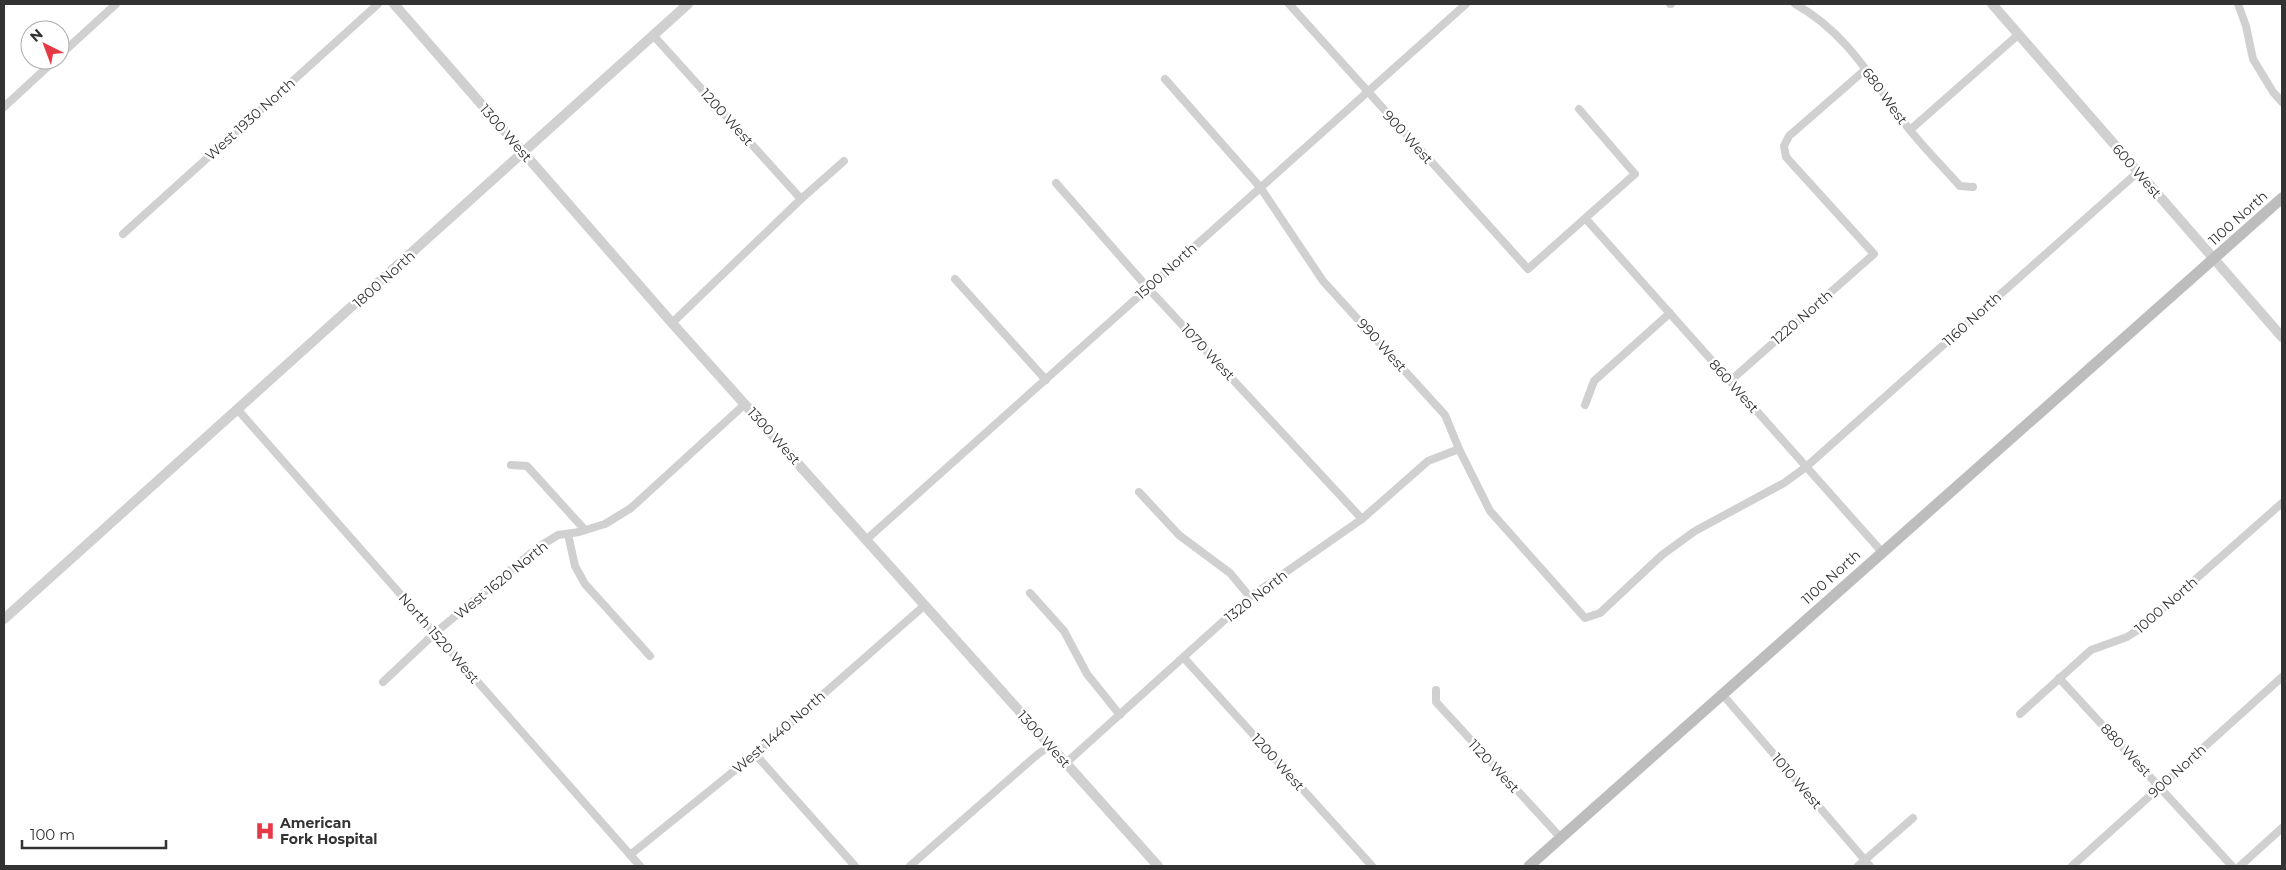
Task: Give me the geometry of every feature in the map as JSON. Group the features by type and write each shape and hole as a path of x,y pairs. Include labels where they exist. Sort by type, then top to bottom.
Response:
{"main road":[{"name":"1100 North","path":"1529,866 2282,198"}],"street":[{"path":"70,46 116,4"},
{"name":"West 1930 North","path":"123,234 378,4"},
{"name":"1300 West","path":"394,4 672,323 1158,866"},
{"name":"1800 North","path":"4,619 688,4"},
{"name":"900 West","path":"1289,4 1528,270 1586,219"},
{"name":"1500 North","path":"867,539 1466,4"},
{"name":"680 West","path":"1795,4 1824,22 1846,44 1910,130 1960,186 1972,187"},
{"name":"600 West","path":"1992,4 2282,337"},
{"path":"2238,4 2246,26 2253,59 2273,92 2282,102"},
{"path":"1910,130 2019,34"},
{"name":"1200 West","path":"653,35 801,199"},
{"name":"1220 North","path":"1730,381 1874,254 1786,157 1784,146 1789,136 1866,69"},
{"path":"4,107 44,70"},
{"name":"990 West","path":"1165,79 1260,187 1323,280 1445,415 1459,450 1490,511 1585,618"},
{"path":"1580,109 1635,174 1586,219"},
{"path":"672,323 801,199 844,161"},
{"name":"1160 North","path":"1585,618 1600,613 1662,555 1695,531 1784,483 1806,466 2138,172"},
{"name":"1070 West","path":"1056,184 1147,287 1362,519"},
{"name":"860 West","path":"1586,219 1882,552"},
{"path":"955,278 1046,380"},
{"path":"1585,405 1594,381 1670,314"},
{"name":"West 1620 North","path":"383,682 435,633 537,548 558,535 605,524 631,508 745,404"},
{"name":"North 1520 West","path":"238,410 640,866"},
{"name":"1320 North","path":"1066,763 1250,597 1362,519 1428,461 1459,450"},
{"path":"511,465 527,466 585,530"},
{"path":"1139,492 1179,535 1230,573 1250,597"},
{"name":"1000 North","path":"2020,714 2092,650 2127,637 2138,630 2282,503"},
{"path":"568,534 575,566 585,584 650,656"},
{"path":"1030,593 1064,631 1087,674 1120,715"},
{"name":"West 1440 North","path":"630,855 755,754 924,605"},
{"name":"1200 West","path":"1184,658 1372,866"},
{"name":"900 North","path":"2072,866 2282,677"},
{"name":"880 West","path":"2059,678 2232,866"},
{"name":"1120 West","path":"1436,690 1436,702 1561,838"},
{"name":"1010 West","path":"1723,695 1868,863"},
{"path":"910,866 1038,754 1050,746"},
{"path":"755,754 855,866"},
{"path":"1858,866 1868,863 1913,818"},
{"path":"2240,866 2282,828"}],"place":[{"name":"American Fork Hospital","path":"265,831"}]}
